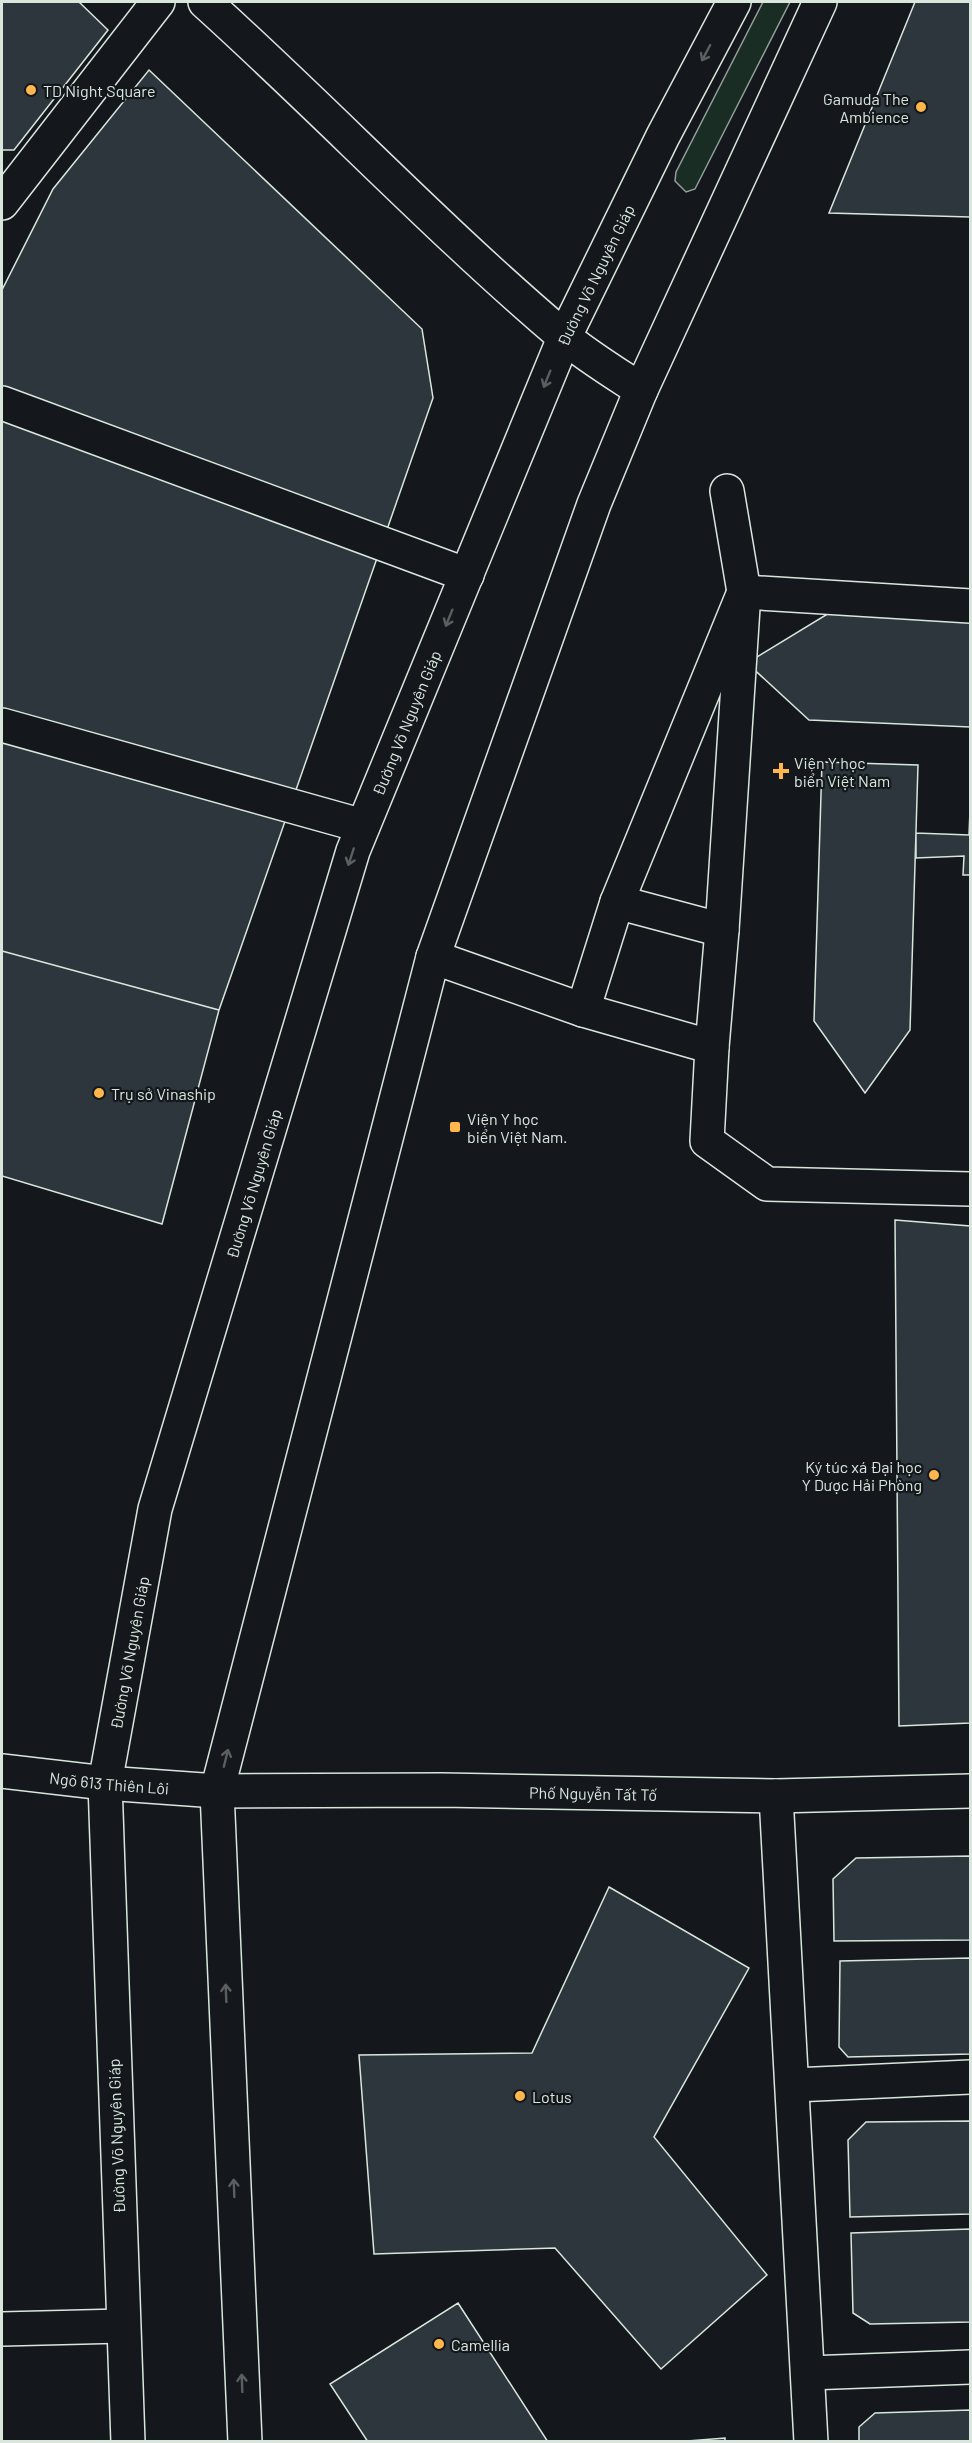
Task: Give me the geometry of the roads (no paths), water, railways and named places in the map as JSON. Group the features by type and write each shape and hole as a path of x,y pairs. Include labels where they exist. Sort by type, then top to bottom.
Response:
{"main road":[{"path":"2,203 158,2"},
{"path":"205,2 281,70 462,245 564,338 641,390"},
{"name":"Đường Võ Nguyên Giáp","path":"128,2442 122,2326 105,1783 155,1509 353,852 564,338 663,136 734,2"},
{"path":"245,2442 217,1791 433,957 594,504 641,390 820,2"},
{"path":"2,403 466,575"},
{"path":"728,491 744,592 707,1141 767,1184 970,1189"},
{"path":"583,1010 617,902 744,592"},
{"path":"744,592 970,606"},
{"path":"2,725 363,826"},
{"path":"617,902 722,930"},
{"path":"433,957 583,1010 712,1047"},
{"name":"Ngõ 613 Thiên Lôi","path":"2,1771 105,1783 217,1791"},
{"name":"Phố Nguyễn Tất Tố","path":"217,1791 442,1790 776,1796 970,1791"},
{"path":"776,1796 794,2085 811,2442"},
{"path":"794,2085 970,2078"},
{"path":"2,2329 122,2326"},
{"path":"808,2373 970,2367"}],"place":[{"name":"TD Night Square","path":"31,90"},
{"name":"Gamuda The Ambience","path":"921,107"},
{"name":"Viện Y học biển Việt Nam","path":"781,771"},
{"name":"Trụ sở Vinaship","path":"99,1093"},
{"name":"Viện Y học biển Việt Nam.","path":"455,1127"},
{"name":"Ký túc xá Đại học Y Dược Hải Phòng","path":"934,1475"},
{"name":"Lotus","path":"520,2096"},
{"name":"Camellia","path":"439,2344"}]}
